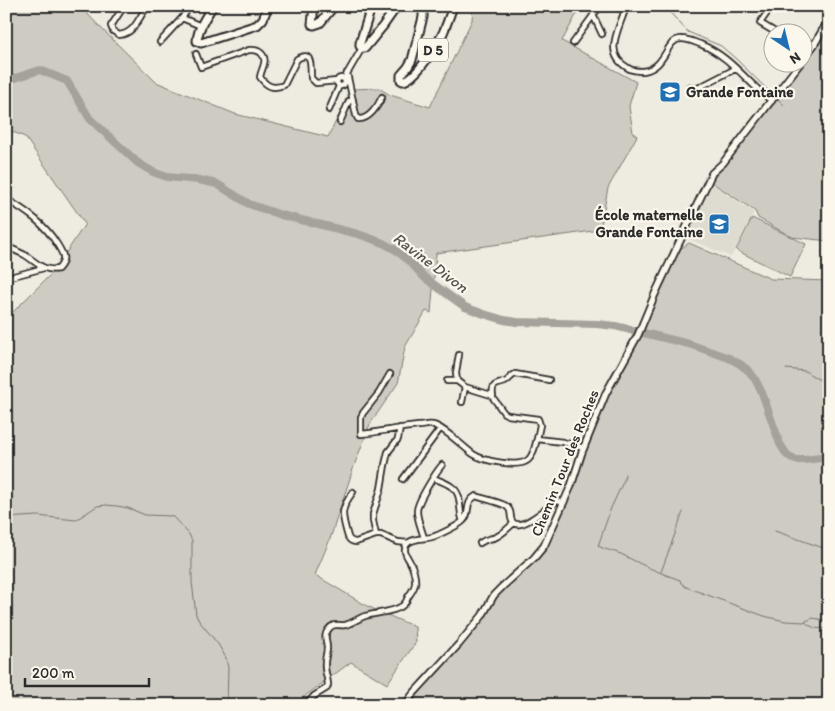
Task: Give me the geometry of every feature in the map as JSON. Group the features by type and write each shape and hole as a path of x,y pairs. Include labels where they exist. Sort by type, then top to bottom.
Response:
{"main road":[{"path":"212,6 197,37 197,41 201,43 257,25 263,20 268,6"},
{"path":"314,6 311,21 314,25 320,23 334,6"},
{"path":"370,6 360,43 362,48 365,48 397,6"},
{"name":"D 5","path":"423,6 423,17 412,60 401,75 401,80 403,81 412,77 431,52 444,32 453,6"}],"street":[{"path":"124,6 111,26 113,31 119,35 132,30 148,6"},
{"path":"160,42 182,18 190,6"},
{"path":"573,43 600,6"},
{"path":"626,6 615,37 614,48 617,58 629,70 648,70 656,66 670,45 675,40 681,38 706,46 717,52 772,101 794,72"},
{"path":"762,24 760,23 767,13 766,6"},
{"path":"593,15 602,34"},
{"path":"182,18 201,26"},
{"path":"812,48 829,19"},
{"path":"328,110 339,79 344,79 362,48"},
{"path":"196,54 201,67 249,50 258,50 265,58 260,77 272,88 284,85 297,59 305,56 312,64 310,74 313,81 316,83 338,84"},
{"path":"690,87 696,89 735,69 740,71"},
{"path":"347,73 358,119 367,118 382,96"},
{"path":"340,122 349,101 353,100"},
{"name":"Chemin Tour des Roches","path":"406,705 414,693 482,616 502,586 539,553 548,539 571,486 606,393 638,334 712,173 723,163 772,101"},
{"path":"6,199 26,211 47,229 63,255 62,265 58,269 49,270 6,246"},
{"path":"6,278 44,268"},
{"path":"457,381 456,373 460,355"},
{"path":"390,374 379,393 361,417 361,434 433,425 479,457 514,464 528,461 532,456 537,439 540,425 538,420 508,415 504,413 488,394 465,387 457,381 447,381"},
{"path":"493,398 494,385 508,380 515,374 549,380"},
{"path":"462,402 465,387"},
{"path":"376,536 373,521 374,509 381,489 388,452 398,439 400,428"},
{"path":"403,479 440,429"},
{"path":"537,439 564,442 584,448"},
{"path":"424,538 417,510 442,465"},
{"path":"434,478 455,489 458,494 460,516 463,521"},
{"path":"353,492 343,508 342,516 348,537 352,542 376,536 408,543 432,537 463,521 467,516 470,500 476,496 504,505 511,512 514,523"},
{"path":"480,543 488,538 499,536 514,523 519,524 539,516 556,501 563,502"},
{"path":"306,705 314,696 327,688 328,685 324,668 327,647 325,638 328,628 332,625 348,624 369,615 398,609 404,604 414,589 416,580 406,554 408,543"}],"shaded area":[{"path":"6,6 80,6 156,82 235,114 328,137 352,89 379,88 390,95 430,107 472,20 473,6 581,6 562,41 636,82 629,106 633,133 637,136 608,188 600,230 436,253 431,313 426,311 405,347 398,383 370,424 330,539 315,575 367,606 415,627 416,642 387,684 351,662 293,705 6,705 6,315 11,314 55,270 85,224 25,137 6,129"},
{"path":"829,25 829,241 792,237 758,218 755,211 711,182 796,72 812,72 812,51"},
{"name":"École maternelle Grande Fontaine","path":"710,183 754,212 731,257 684,237"},
{"path":"752,218 806,244 790,277 736,250"},
{"path":"689,243 771,279 829,281 829,705 406,705 459,644 494,595 544,546 606,393 677,251"}],"waterway":[{"path":"664,6 688,32 721,46 773,95"},
{"name":"Ravine Divon","path":"6,84 9,80 40,70 67,81 90,119 138,163 153,172 167,177 217,184 249,204 281,215 358,234 381,242 396,250 425,278 465,307 504,320 517,322 615,326 689,344 729,358 749,371 755,379 762,393 780,444 787,455 796,460 829,457"},
{"path":"776,97 785,106"},
{"path":"786,369 805,371 829,384"},
{"path":"625,474 598,546 680,580 686,587 764,616 785,621 804,622 813,618 824,620 829,624"},
{"path":"6,518 37,516 76,520 97,506 106,505 128,508 145,515 172,516 189,534 192,541 192,582 196,615 226,658 228,668 227,705"},
{"path":"661,572 683,512"},
{"path":"775,531 829,550"},
{"path":"805,622 816,628 823,628 829,633"}],"place":[{"name":"Grande Fontaine","path":"670,92"},
{"name":"École maternelle Grande Fontaine","path":"719,224"}]}
